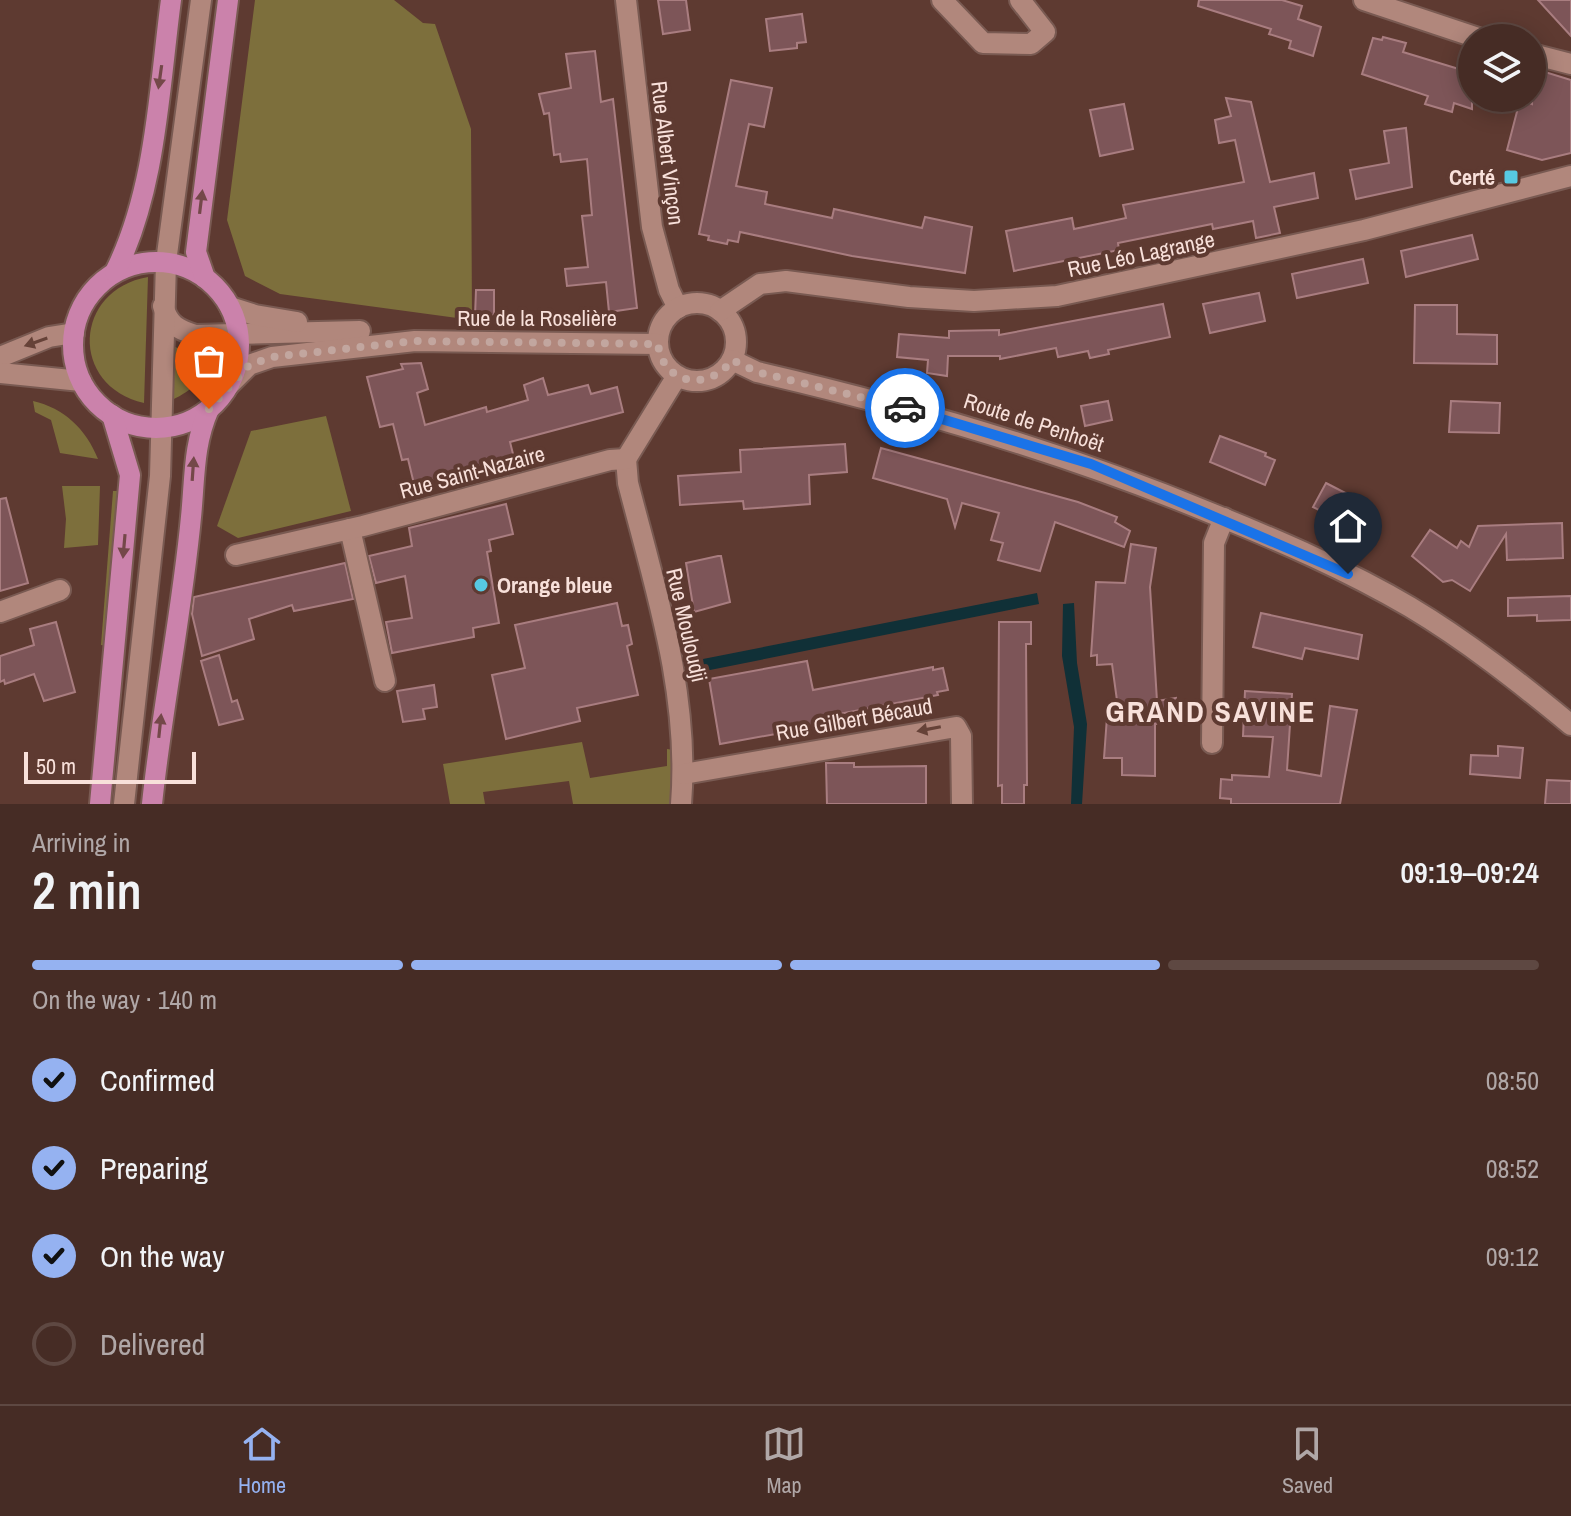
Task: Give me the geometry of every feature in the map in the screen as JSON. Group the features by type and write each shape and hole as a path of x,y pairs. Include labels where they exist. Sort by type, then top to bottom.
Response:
{"main road":[{"path":"171,0 149,160 129,244 115,272 88,298 74,333 74,358 89,395 112,415 143,427 186,422 209,409"},
{"path":"152,804 161,711 191,516 195,449 209,409 227,387 237,362 238,334 230,307 205,278 196,252 228,0"},
{"path":"115,272 149,262 166,262 205,278"},
{"path":"100,804 130,475 112,415"}],"street":[{"path":"124,804 160,476 162,304 166,262 201,0"},
{"name":"Rue Albert Vinçon","path":"626,0 652,227 669,290 678,308"},
{"path":"942,0 983,43 1031,44 1045,32 1020,0"},
{"path":"1364,0 1458,31"},
{"path":"1546,58 1571,64"},
{"name":"Rue Léo Lagrange","path":"720,311 760,284 786,281 909,297 974,301 1057,296 1364,230 1571,176"},
{"path":"162,304 167,318 177,329 195,335 360,331"},
{"path":"700,304 720,311 734,328 736,350 732,360 724,371 702,382 677,376 663,362 658,344 663,323 678,308 700,304"},
{"name":"Rue de la Roselière","path":"230,307 255,315 415,341"},
{"path":"0,357 49,337 74,333"},
{"path":"238,334 290,355"},
{"name":"Rue de la Roselière","path":"227,387 249,365 290,355 415,341 658,344"},
{"name":"Route de Penhoët","path":"732,360 757,372 935,415 1064,456 1224,518 1348,574 1409,607 1450,633 1571,725"},
{"path":"0,373 81,381"},
{"path":"626,459 677,376"},
{"name":"Rue Saint-Nazaire","path":"236,555 350,529 610,460 626,459"},
{"name":"Rue Mouloudji","path":"626,459 628,483 672,654 683,729 681,804"},
{"path":"1212,743 1214,543 1224,518"},
{"path":"350,529 385,681"},
{"path":"0,612 60,590"},
{"name":"Rue Gilbert Bécaud","path":"684,774 956,727 961,736 962,804"}],"shaded area":[{"path":"255,0 394,0 423,23 435,24 471,129 472,320 280,294 245,276 227,220"},
{"path":"148,277 144,403 120,393 102,378 93,359 90,338 94,318 105,300 123,285"},
{"path":"173,346 193,355 212,355 198,382 172,400"},
{"path":"33,401 55,409 73,421 98,459 60,453 51,420 35,412"},
{"path":"326,416 351,511 238,538 217,526 251,431"},
{"path":"62,486 100,486 98,545 64,548 66,519"},
{"path":"113,491 119,491 108,646 101,645"},
{"path":"582,742 590,778 667,766 667,749 674,750 673,804 573,804 569,781 483,792 485,804 450,804 443,764"}],"water":[{"path":"1037,593 1039,604 705,671 703,659"},
{"path":"1074,603 1077,663 1087,724 1082,804 1071,804 1074,727 1062,656 1063,604"}],"building":[{"path":"658,0 686,0 690,30 663,34"},
{"path":"1199,0 1282,0 1302,6 1298,19 1321,27 1313,56 1289,48 1291,41 1269,34 1271,29 1198,6"},
{"path":"1538,0 1571,0 1571,36"},
{"path":"802,14 806,42 797,43 797,48 770,51 766,19"},
{"path":"1383,37 1406,43 1403,52 1458,69 1458,104 1454,103 1452,112 1425,104 1428,96 1362,74 1373,38 1382,40"},
{"path":"595,51 601,102 613,99 637,308 609,312 606,282 567,286 565,269 588,267 582,216 592,215 587,159 561,162 560,154 554,155 549,113 544,114 539,94 571,88 566,54"},
{"path":"1546,72 1571,80 1571,153 1542,160 1507,150 1517,112 1546,112"},
{"path":"731,80 772,88 764,127 749,124 736,186 767,192 765,204 832,218 834,209 922,228 925,217 972,227 965,273 852,256 740,232 738,242 728,240 727,244 708,240 709,236 699,234"},
{"path":"1226,98 1251,102 1270,182 1314,173 1318,198 1274,207 1280,233 1256,238 1253,221 1213,229 1212,224 1118,243 1119,250 1014,271 1006,231 1072,218 1074,229 1126,218 1123,205 1244,182 1235,140 1219,143 1215,120 1231,116"},
{"path":"1124,104 1133,149 1100,156 1090,110"},
{"path":"1406,128 1412,187 1356,199 1350,170 1389,163 1384,131"},
{"path":"1472,235 1478,259 1406,277 1401,251"},
{"path":"1363,259 1368,283 1297,298 1292,274"},
{"path":"476,290 494,290 494,315 475,316"},
{"path":"1259,293 1265,321 1210,333 1203,304"},
{"path":"1163,304 1170,337 1108,350 1109,354 1090,358 1088,351 1058,357 1056,348 1000,359 1000,356 948,356 947,376 927,373 928,360 897,357 899,334 949,338 949,331 999,330 999,335"},
{"path":"1415,305 1457,305 1457,334 1497,335 1497,364 1414,363"},
{"path":"421,363 428,389 417,393 425,425 486,407 487,412 528,400 524,385 543,378 548,395 588,385 591,394 617,387 623,412 510,442 514,458 414,484 408,459 402,460 393,424 380,427 367,377 403,369 401,364"},
{"path":"1108,401 1112,420 1085,426 1081,406"},
{"path":"1451,401 1500,403 1499,433 1449,432"},
{"path":"1220,436 1266,453 1265,456 1275,460 1265,485 1210,462"},
{"path":"845,444 847,472 809,475 810,504 744,509 743,501 680,505 678,476 741,472 740,450"},
{"path":"881,448 1078,502 1117,517 1115,522 1130,531 1124,547 1055,522 1040,571 998,560 1003,543 991,540 999,513 962,503 955,527 947,499 873,478"},
{"path":"1326,483 1357,499 1344,523 1313,507"},
{"path":"6,498 28,583 0,591 0,499"},
{"path":"506,504 513,534 489,540 491,551 487,552 499,623 473,628 474,637 392,653 386,622 412,618 405,576 376,583 369,556 412,546 409,528"},
{"path":"1562,523 1563,558 1507,560 1506,534 1470,591 1452,580 1443,582 1412,556 1430,530 1457,548 1461,541 1469,547 1478,526"},
{"path":"1131,544 1156,548 1150,587 1157,701 1176,698 1178,722 1155,724 1155,776 1122,775 1122,758 1104,758 1107,717 1119,715 1112,664 1097,665 1097,655 1091,656 1096,582 1125,583"},
{"path":"721,556 730,602 694,612 686,563"},
{"path":"345,563 353,599 294,611 292,605 249,619 254,639 202,656 192,614 194,597"},
{"path":"1571,596 1571,620 1537,621 1537,615 1508,616 1508,598"},
{"path":"617,603 622,626 628,625 632,644 627,646 638,695 577,708 580,721 506,739 492,675 525,668 515,625"},
{"path":"1261,613 1362,635 1358,659 1305,648 1302,659 1253,647"},
{"path":"56,622 75,692 44,701 34,674 5,684 4,680 0,682 0,656 34,645 30,629"},
{"path":"999,622 1031,622 1031,644 1026,644 1027,785 1024,785 1024,804 1002,804 1002,785 998,786"},
{"path":"219,655 232,702 237,700 243,719 219,725 201,661"},
{"path":"807,661 813,690 933,667 933,670 943,668 948,690 937,692 938,695 818,718 820,726 720,744 709,679"},
{"path":"434,685 437,707 423,709 425,719 403,722 397,691"},
{"path":"1245,691 1292,694 1287,770 1321,776 1330,706 1357,710 1340,804 1231,804 1231,799 1220,798 1221,779 1232,780 1232,775 1269,777 1273,737 1243,736"},
{"path":"1498,746 1523,748 1520,778 1470,774 1471,755 1498,756"},
{"path":"826,763 854,763 854,767 926,766 926,804 827,804"},
{"path":"1547,780 1571,781 1571,804 1545,804"}],"way so far":[{"path":"209,409 249,365 272,357 415,341 658,344 659,353 669,370 689,381 702,382 714,378 732,360 757,372 905,408"}],"place":[{"name":"Certé","path":"1511,177"},
{"name":"Orange bleue","path":"481,585"}],"district":[{"name":"GRAND SAVINE","path":"1211,711"}],"route":[{"path":"905,408 1091,464 1200,508 1348,574"}]}
